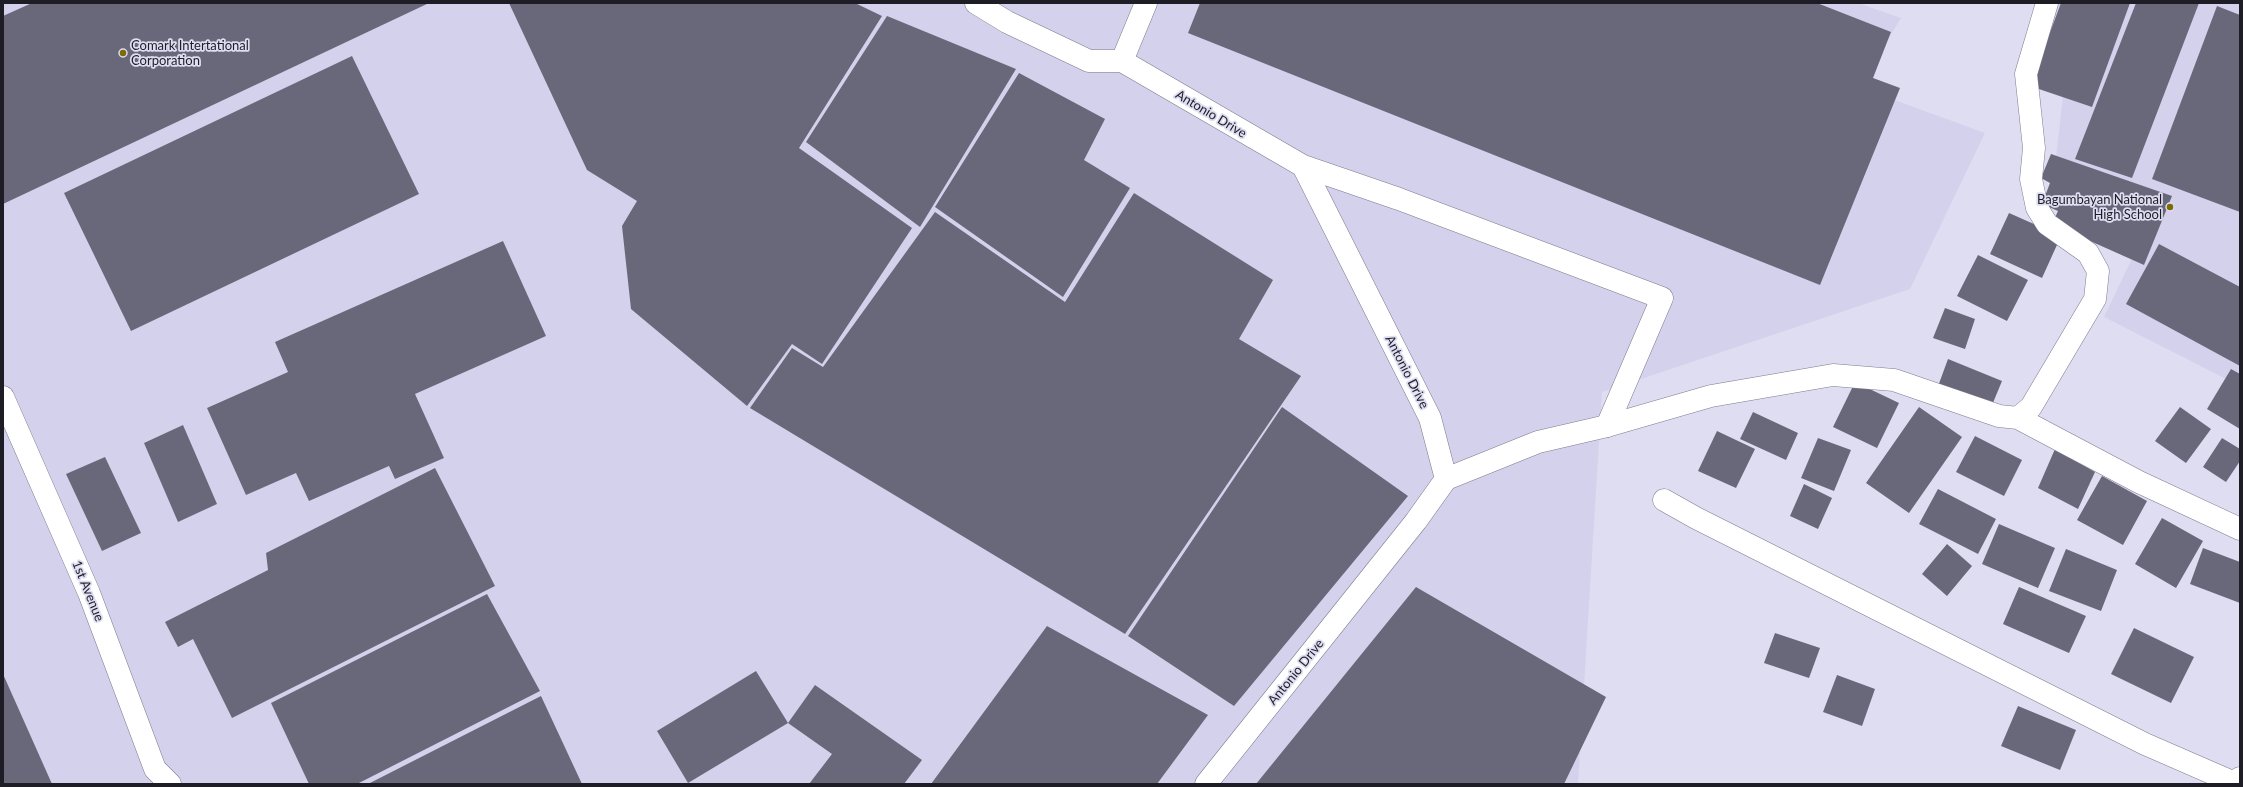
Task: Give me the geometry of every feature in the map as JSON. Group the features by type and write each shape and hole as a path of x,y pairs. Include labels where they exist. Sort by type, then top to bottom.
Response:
{"street":[{"path":"976,3 1006,22 1089,61 1122,61 1146,3"},
{"path":"2018,418 2031,407 2096,299 2098,271 2088,252 2047,224 2037,208 2031,179 2034,148 2026,74 2047,3"},
{"name":"Antonio Drive","path":"1122,61 1302,166 1430,418 1446,479 1416,521 1206,784"},
{"path":"1302,166 1413,204 1662,298 1607,426"},
{"path":"1446,479 1538,442 1607,426 1711,396 1833,375 1894,380 1999,416 2018,418 2139,482 2240,529"},
{"name":"1st Avenue","path":"3,397 89,592 154,769 170,784"},
{"path":"1664,500 1696,518 2145,744 2237,784 2240,778"}],"shaded area":[{"path":"3,3 1858,3 1901,18 1859,87 1985,133 1910,289 1602,392 1578,784 3,784"},
{"name":"Bagumbayan National High School","path":"2055,3 2240,3 2240,386 2104,317 2145,231 2053,184 2063,96 2033,70"}],"building":[{"path":"32,3 429,3 3,204 3,16"},
{"path":"509,3 855,3 882,16 799,148 912,228 822,364 792,344 747,406 631,309 622,226 637,201 587,170"},
{"path":"1200,3 1817,3 1891,32 1873,78 1900,88 1820,285 1188,33"},
{"path":"2061,3 2130,3 2092,107 2030,86"},
{"path":"2136,3 2199,3 2132,178 2075,159"},
{"path":"2217,6 2240,15 2240,212 2152,179"},
{"path":"887,16 1016,69 920,227 806,142"},
{"path":"352,56 419,194 131,331 64,193"},
{"path":"1019,73 1105,119 1084,160 1130,188 1063,297 935,207"},
{"path":"2051,154 2172,196 2144,265 2052,224 2058,211 2042,204 2050,183 2041,178"},
{"path":"1134,193 1273,280 1239,339 1301,376 1125,634 750,408 792,348 823,367 935,212 1065,302"},
{"path":"2009,213 2061,236 2042,278 1990,254"},
{"path":"503,241 546,336 415,394 444,458 395,479 389,466 309,501 296,473 246,495 207,408 288,372 275,342"},
{"path":"2159,244 2240,287 2240,366 2126,304"},
{"path":"1978,255 2028,280 2007,321 1957,296"},
{"path":"1945,308 1975,319 1965,349 1933,338"},
{"path":"1948,359 2002,381 1990,410 1937,389"},
{"path":"2231,369 2240,374 2240,429 2207,409"},
{"path":"1855,382 1899,403 1877,448 1833,427"},
{"path":"1282,407 1408,496 1234,706 1128,636"},
{"path":"1919,407 1962,437 1909,513 1866,483"},
{"path":"2180,407 2211,429 2186,463 2155,441"},
{"path":"1753,412 1798,433 1786,460 1740,439"},
{"path":"183,425 217,504 178,522 144,443"},
{"path":"1717,431 1755,449 1736,488 1698,471"},
{"path":"1975,436 2022,460 2004,496 1956,472"},
{"path":"1818,438 1851,450 1834,491 1801,478"},
{"path":"2222,438 2240,449 2240,461 2226,482 2203,467"},
{"path":"2055,449 2095,472 2078,509 2038,488"},
{"path":"105,457 141,533 102,551 66,474"},
{"path":"435,468 495,586 232,718 193,639 178,647 165,622 268,570 266,553"},
{"path":"2102,476 2147,501 2123,545 2077,520"},
{"path":"1804,484 1832,498 1818,529 1790,516"},
{"path":"1938,489 1996,519 1978,554 1919,524"},
{"path":"2162,518 2203,541 2176,588 2135,564"},
{"path":"1999,524 2055,548 2038,588 1982,564"},
{"path":"1947,544 1972,566 1947,596 1922,574"},
{"path":"2203,548 2240,562 2240,603 2190,584"},
{"path":"2066,549 2117,570 2101,611 2049,591"},
{"path":"1416,587 1606,697 1564,784 1256,784"},
{"path":"2019,587 2086,616 2069,653 2003,624"},
{"path":"487,594 540,691 357,784 309,784 271,703"},
{"path":"1047,626 1208,715 1157,784 931,784"},
{"path":"2134,628 2194,657 2171,703 2111,674"},
{"path":"1775,633 1820,648 1809,678 1764,663"},
{"path":"756,671 788,723 688,783 657,731"},
{"path":"3,674 52,784 3,784"},
{"path":"1837,675 1875,689 1862,726 1823,712"},
{"path":"815,685 922,760 904,784 809,784 832,754 788,723"},
{"path":"541,696 582,784 368,784"},
{"path":"2018,706 2076,730 2060,770 2001,746"}],"place":[{"name":"Comark Intertational Corporation","path":"123,53"},
{"name":"Bagumbayan National High School","path":"2170,207"}]}
